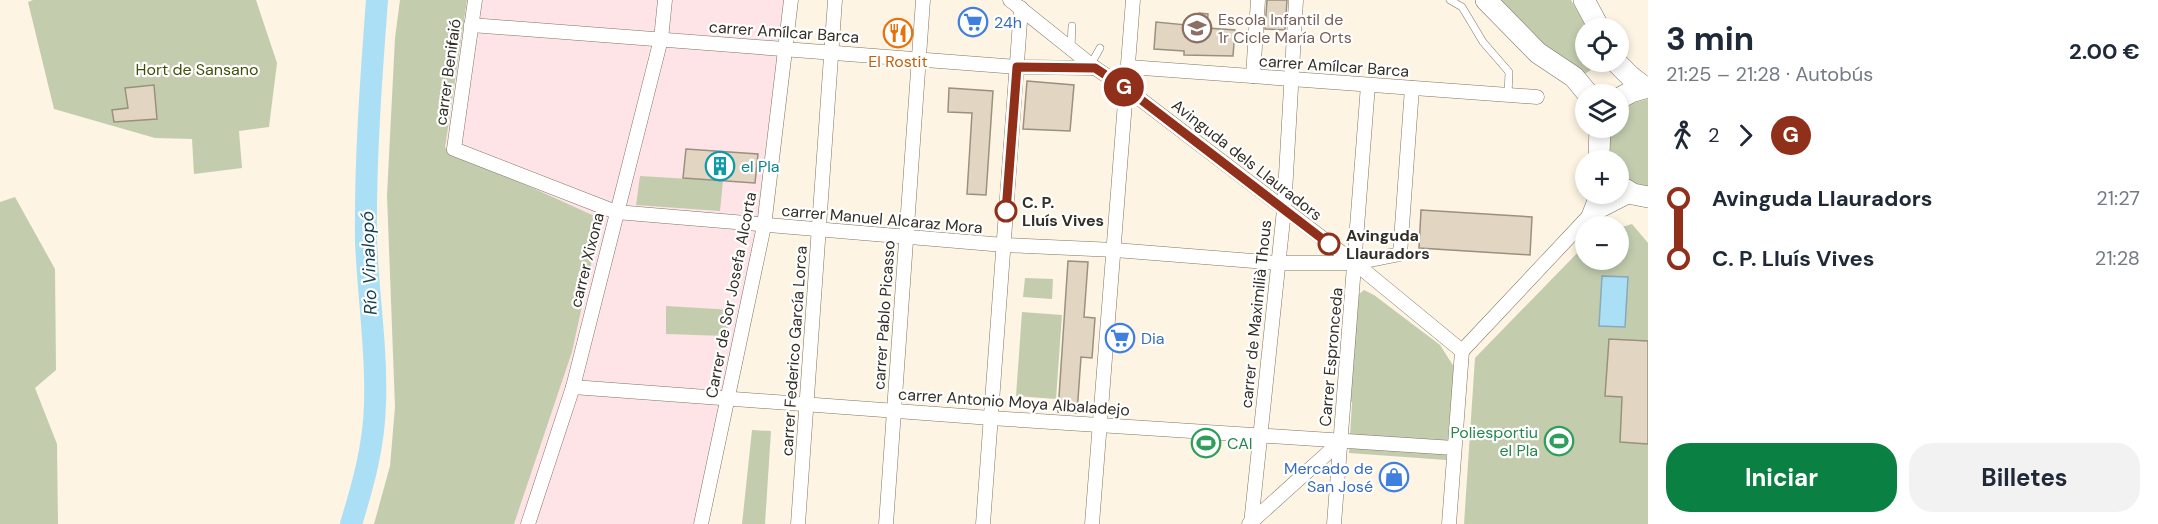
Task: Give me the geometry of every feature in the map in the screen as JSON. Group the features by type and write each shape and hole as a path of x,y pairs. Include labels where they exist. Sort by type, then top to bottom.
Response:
{"main road":[{"path":"1486,0 1538,54 1574,77 1580,84"},
{"path":"1584,0 1594,18"},
{"path":"1626,72 1646,87"},
{"path":"1629,94 1646,87"}],"street":[{"name":"carrer Benifaió","path":"454,149 475,0"},
{"name":"carrer Xixona","path":"528,524 573,387 661,39 665,0"},
{"name":"Carrer de Sor Josefa Alcorta","path":"701,524 764,226 790,0"},
{"name":"carrer Federico García Lorca","path":"798,524 835,0"},
{"name":"carrer Pablo Picasso","path":"886,524 923,0"},
{"path":"1092,524 1133,0"},
{"path":"1253,76 1258,0"},
{"name":"carrer de Maximilià Thous","path":"1250,523 1284,210 1296,0"},
{"path":"983,524 1017,67 1016,4"},
{"name":"Avinguda dels Llauradors","path":"1016,4 1093,66 1127,89 1355,263 1462,351"},
{"name":"carrer Amílcar Barca","path":"471,25 1017,67 1093,66"},
{"name":"carrer Amílcar Barca","path":"1129,67 1537,97"},
{"name":"Carrer Espronceda","path":"1334,524 1368,85"},
{"name":"carrer Manuel Alcaraz Mora","path":"454,149 616,212 1004,245 1115,250 1277,263 1355,263 1400,254 1412,88"},
{"path":"1590,216 1633,192"},
{"path":"1449,524 1462,351 1575,231"},
{"name":"carrer Antonio Moya Albaladejo","path":"573,387 991,418 1454,448"},
{"path":"1250,523 1322,465 1341,441"}],"lane":[{"path":"1450,0 1462,7 1483,42 1509,72 1508,95"},
{"path":"1071,48 1072,26"},
{"path":"1093,66 1100,48"}],"shaded area":[{"path":"467,0 789,0 766,208 697,524 514,524 572,352 601,219 444,157"}],"green space":[{"name":"Hort de Sansano","path":"33,0 256,0 277,63 269,127 239,131 242,168 194,174 192,139 155,138 54,109 28,2"},
{"path":"400,0 467,0 445,148 601,219 572,352 514,524 374,524 390,466 395,407 387,195 395,38"},
{"path":"1499,0 1571,0 1581,18 1575,18 1575,66 1541,44"},
{"path":"1648,99 1648,188 1629,181 1629,150 1609,150 1607,139 1629,138 1629,106"},
{"path":"640,176 723,181 720,211 636,205"},
{"path":"15,197 55,269 56,370 35,388 57,444 58,524 0,524 0,202"},
{"name":"Poliesportiu el Pla","path":"1632,224 1648,243 1648,524 1464,524 1475,358 1575,255 1575,270 1629,270 1629,225"},
{"path":"1025,278 1053,279 1052,299 1023,297"},
{"path":"1364,290 1374,295 1440,345 1454,367 1446,460 1349,453 1352,403 1348,397 1358,295"},
{"path":"666,306 733,310 725,336 666,334"},
{"path":"1022,312 1062,315 1056,399 1016,396"},
{"path":"752,430 771,431 765,524 742,524"}],"water":[{"path":"1602,276 1628,277 1625,327 1599,326"}],"building":[{"path":"1267,0 1287,0 1285,30 1265,29"},
{"path":"1199,13 1208,14 1207,28 1235,30 1233,56 1184,55 1184,51 1154,49 1156,22 1186,25 1186,20 1198,20"},
{"path":"1027,81 1074,85 1070,131 1023,129"},
{"path":"154,85 157,119 114,122 112,110 128,108 125,88"},
{"path":"949,88 993,91 986,195 967,194 972,113 948,112"},
{"name":"el Pla","path":"686,149 758,154 755,183 683,178"},
{"path":"1421,210 1532,217 1530,255 1419,248"},
{"path":"1068,261 1088,262 1084,317 1095,318 1092,358 1081,357 1077,413 1058,412"},
{"path":"1609,339 1648,341 1648,444 1620,442 1622,397 1605,396"}],"waterway":[{"name":"Río Vinalopó","path":"351,524 364,480 375,404 375,363 366,241 366,180 377,0"}],"bus line":[{"name":"G","path":"1006,211 1017,67 1095,68 1127,89 1329,244"}],"place":[{"name":"24h","path":"973,22"},
{"name":"Escola Infantil de 1r Cicle María Orts","path":"1197,28"},
{"name":"El Rostit","path":"898,33"},
{"name":"el Pla","path":"720,166"},
{"name":"C. P. Lluís Vives","path":"1006,211"},
{"name":"Avinguda Llauradors","path":"1329,244"},
{"name":"Dia","path":"1120,338"},
{"name":"Poliesportiu el Pla","path":"1559,441"},
{"name":"CAI","path":"1206,443"},
{"name":"Mercado de San José","path":"1394,477"}]}
